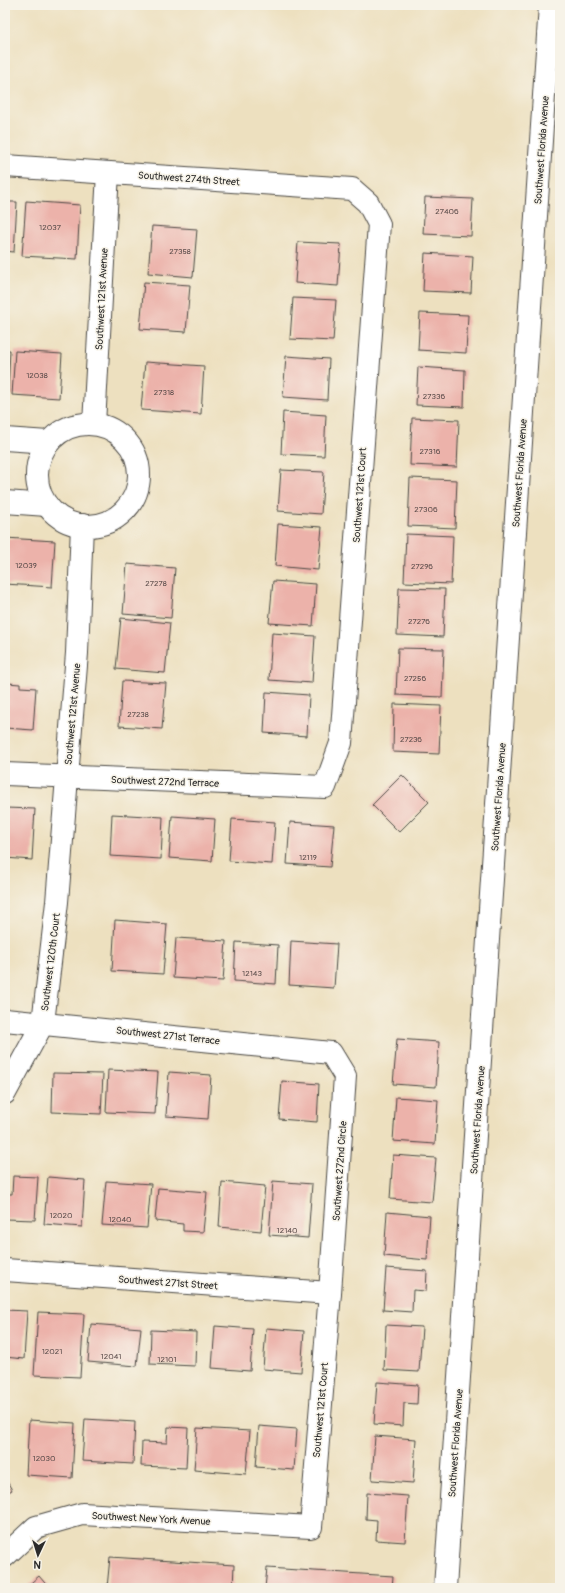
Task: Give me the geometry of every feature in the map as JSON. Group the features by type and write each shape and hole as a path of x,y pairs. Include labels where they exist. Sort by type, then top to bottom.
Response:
{"street":[{"name":"Southwest Florida Avenue","path":"445,1588 550,5"},
{"name":"Southwest 274th Street","path":"5,166 352,189 368,203"},
{"name":"Southwest 121st Avenue","path":"94,424 108,173"},
{"name":"Southwest 121st Court","path":"325,787 341,744 379,224 368,203"},
{"path":"89,423 94,424 106,426 121,435 132,447 139,463 140,480 135,496 126,510 112,520 96,526 82,525 62,519 49,509 40,494 37,478 38,461 48,442 57,433 73,426 89,423"},
{"path":"5,439 48,442"},
{"path":"5,502 47,505"},
{"name":"Southwest 121st Avenue","path":"57,902 76,653 82,525"},
{"name":"Southwest 272nd Terrace","path":"5,774 66,778 325,787"},
{"name":"Southwest 120th Court","path":"43,1023 57,902"},
{"name":"Southwest 271st Terrace","path":"5,1020 331,1053"},
{"path":"5,1093 43,1023"},
{"name":"Southwest 272nd Circle","path":"330,1294 346,1076 331,1053"},
{"name":"Southwest 271st Street","path":"5,1270 330,1294"},
{"name":"Southwest 121st Court","path":"311,1527 330,1294"},
{"name":"Southwest New York Avenue","path":"5,1556 36,1527 82,1514 311,1527"}],"building":[{"path":"425,197 473,199 471,236 423,234"},
{"path":"26,201 80,205 77,259 22,256"},
{"path":"5,202 17,202 14,252 5,251"},
{"path":"152,226 197,229 193,277 148,273"},
{"path":"298,242 341,244 338,286 295,283"},
{"path":"425,253 473,256 471,293 423,291"},
{"path":"144,282 190,285 186,332 140,329"},
{"path":"293,298 336,300 333,341 290,339"},
{"path":"420,313 468,315 466,353 418,350"},
{"path":"5,350 10,350 8,393 5,393"},
{"path":"15,351 62,354 59,398 12,395"},
{"path":"286,356 329,359 327,400 283,397"},
{"path":"145,362 204,366 201,414 141,410"},
{"path":"418,367 465,370 464,407 416,405"},
{"path":"283,412 326,415 324,456 281,454"},
{"path":"412,418 459,420 457,467 410,465"},
{"path":"281,470 324,472 321,514 278,511"},
{"path":"410,478 457,480 455,528 408,526"},
{"path":"278,524 322,527 318,570 275,566"},
{"path":"406,534 453,536 451,584 404,582"},
{"path":"5,538 55,541 52,587 5,584"},
{"path":"127,564 175,568 171,618 123,614"},
{"path":"273,581 316,584 313,626 269,623"},
{"path":"399,588 445,589 443,637 397,635"},
{"path":"121,618 170,623 165,673 116,669"},
{"path":"272,633 315,636 312,683 269,680"},
{"path":"398,648 444,649 442,697 396,695"},
{"path":"122,681 166,683 162,729 119,726"},
{"path":"8,683 20,684 20,687 36,688 33,730 5,728 5,686 7,687"},
{"path":"266,692 309,695 307,736 264,733"},
{"path":"394,704 441,706 439,754 393,752"},
{"path":"402,775 429,802 399,832 372,805"},
{"path":"5,808 35,809 32,860 5,858"},
{"path":"112,814 163,817 161,859 110,856"},
{"path":"172,816 215,819 212,861 169,858"},
{"path":"232,819 275,822 272,864 229,861"},
{"path":"290,822 334,825 330,867 287,864"},
{"path":"115,920 167,924 163,974 112,971"},
{"path":"176,938 226,941 223,981 173,978"},
{"path":"291,941 337,944 334,988 289,985"},
{"path":"236,942 278,945 276,984 234,981"},
{"path":"397,1039 439,1042 436,1087 393,1084"},
{"path":"108,1070 158,1072 155,1114 106,1112"},
{"path":"169,1072 211,1075 208,1119 166,1116"},
{"path":"53,1073 103,1074 101,1114 52,1112"},
{"path":"282,1081 319,1084 317,1122 279,1119"},
{"path":"396,1097 438,1100 435,1144 393,1141"},
{"path":"393,1155 436,1158 432,1202 390,1199"},
{"path":"13,1176 38,1177 35,1220 5,1219 5,1194 12,1194"},
{"path":"48,1177 85,1180 82,1227 44,1224"},
{"path":"106,1181 151,1184 147,1228 102,1225"},
{"path":"273,1181 312,1184 308,1238 269,1235"},
{"path":"222,1182 265,1186 261,1231 219,1227"},
{"path":"158,1188 207,1192 203,1232 183,1231 183,1224 155,1221"},
{"path":"387,1212 430,1216 427,1260 384,1256"},
{"path":"386,1268 427,1271 426,1291 413,1290 412,1312 383,1310"},
{"path":"5,1310 27,1311 24,1359 5,1357"},
{"path":"38,1312 84,1314 80,1377 34,1375"},
{"path":"91,1324 141,1328 137,1366 88,1362"},
{"path":"386,1325 422,1327 419,1372 384,1370"},
{"path":"215,1326 253,1329 250,1371 212,1368"},
{"path":"266,1328 304,1331 301,1372 263,1369"},
{"path":"151,1330 196,1332 195,1366 150,1364"},
{"path":"377,1382 418,1385 417,1404 404,1403 403,1426 374,1424"},
{"path":"85,1419 135,1422 133,1464 82,1461"},
{"path":"29,1420 75,1423 72,1478 26,1475"},
{"path":"259,1426 297,1429 294,1470 256,1467"},
{"path":"168,1427 188,1428 186,1468 141,1466 142,1442 167,1443"},
{"path":"197,1428 250,1431 246,1474 194,1470"},
{"path":"375,1436 416,1439 413,1483 372,1480"},
{"path":"5,1478 12,1490 5,1494"},
{"path":"367,1493 408,1496 405,1542 376,1540 377,1520 366,1519"},
{"path":"110,1557 234,1565 233,1588 107,1588"},
{"path":"267,1568 393,1576 392,1588 265,1588"},
{"path":"39,1576 49,1588 25,1588"}]}
